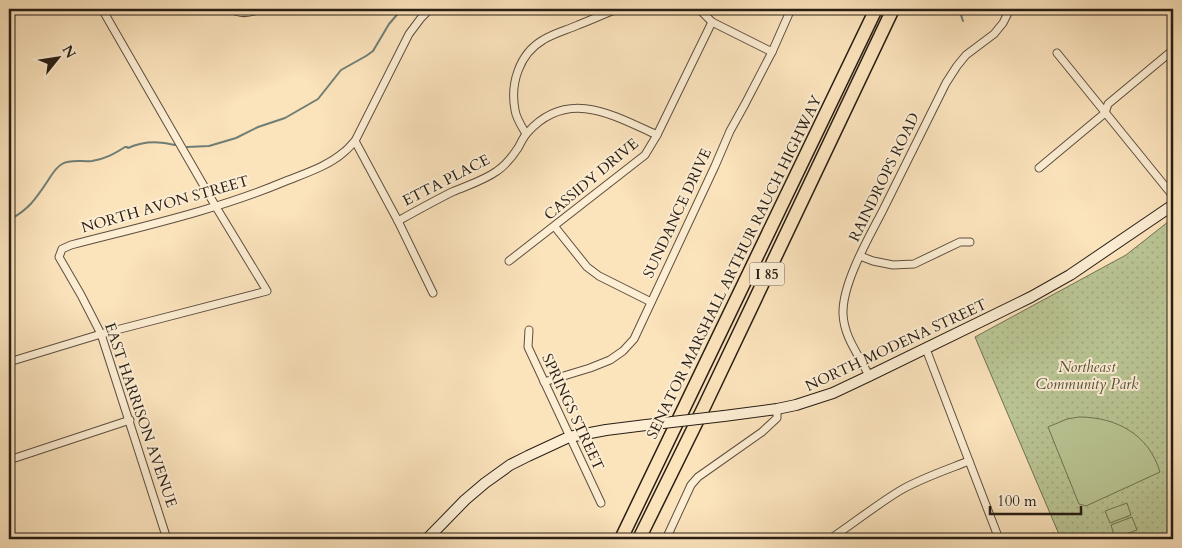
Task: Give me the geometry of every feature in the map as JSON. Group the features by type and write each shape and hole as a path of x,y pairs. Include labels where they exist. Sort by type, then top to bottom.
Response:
{"highway":[{"name":"SENATOR MARSHALL ARTHUR RAUCH HIGHWAY","path":"622,539 876,9"},
{"name":"SENATOR MARSHALL ARTHUR RAUCH HIGHWAY","path":"639,539 704,407 893,9"}],"street":[{"path":"9,362 101,334 267,292 102,9"},
{"path":"232,9 244,14 259,9"},
{"path":"526,134 515,112 513,96 518,70 529,51 542,41 556,34 617,9"},
{"path":"699,9 712,22 772,52"},
{"name":"SUNDANCE DRIVE","path":"544,382 610,360 623,351 634,339 730,131 772,52 791,9"},
{"name":"RAINDROPS ROAD","path":"869,376 846,334 843,301 846,290 860,256 946,83 966,56 994,34 1003,23 1010,9"},
{"name":"NORTH AVON STREET","path":"62,249 81,242 216,207 274,186 326,164 344,152 355,141 409,34 428,11"},
{"name":"CASSIDY DRIVE","path":"509,261 645,155 657,135 712,22"},
{"path":"1039,168 1105,113 1108,104 1173,50"},
{"path":"1057,53 1173,196"},
{"name":"ETTA PLACE","path":"398,221 453,192 484,180 499,170 512,158 526,134 542,119 559,111 578,108 592,109 620,118 657,135"},
{"path":"355,141 398,221 433,293"},
{"name":"NORTH MODENA STREET","path":"427,539 465,500 510,465 570,437 606,430 777,410 812,401 869,376 1031,297 1070,275 1173,205"},
{"path":"554,227 587,267 599,276 651,302"},
{"path":"860,256 893,265 914,264 960,242 970,242"},
{"name":"EAST HARRISON AVENUE","path":"62,249 60,257 101,334 167,539"},
{"name":"SPRINGS STREET","path":"529,330 528,348 601,503"},
{"path":"926,348 999,539"},
{"path":"666,539 692,485 698,477 772,424 777,418 777,410"},
{"path":"9,460 130,420"},
{"path":"830,539 902,489 969,461"}],"green space":[{"name":"Northeast Community Park","path":"1173,218 1173,539 1061,539 975,337 1126,255"},
{"path":"1079,417 1106,420 1130,431 1140,438 1148,448 1160,472 1086,506 1079,504 1048,427 1067,419"},
{"path":"1127,503 1131,515 1110,523 1105,511"},
{"path":"1132,517 1137,530 1115,538 1111,525"}],"waterway":[{"path":"187,147 209,146 236,138 258,127 285,118 318,99 341,70 373,51 389,24 402,9"},
{"path":"959,9 963,21"},
{"path":"9,220 31,204 55,170 65,162 97,160 125,147 128,148 146,143 157,142 175,145"}]}
